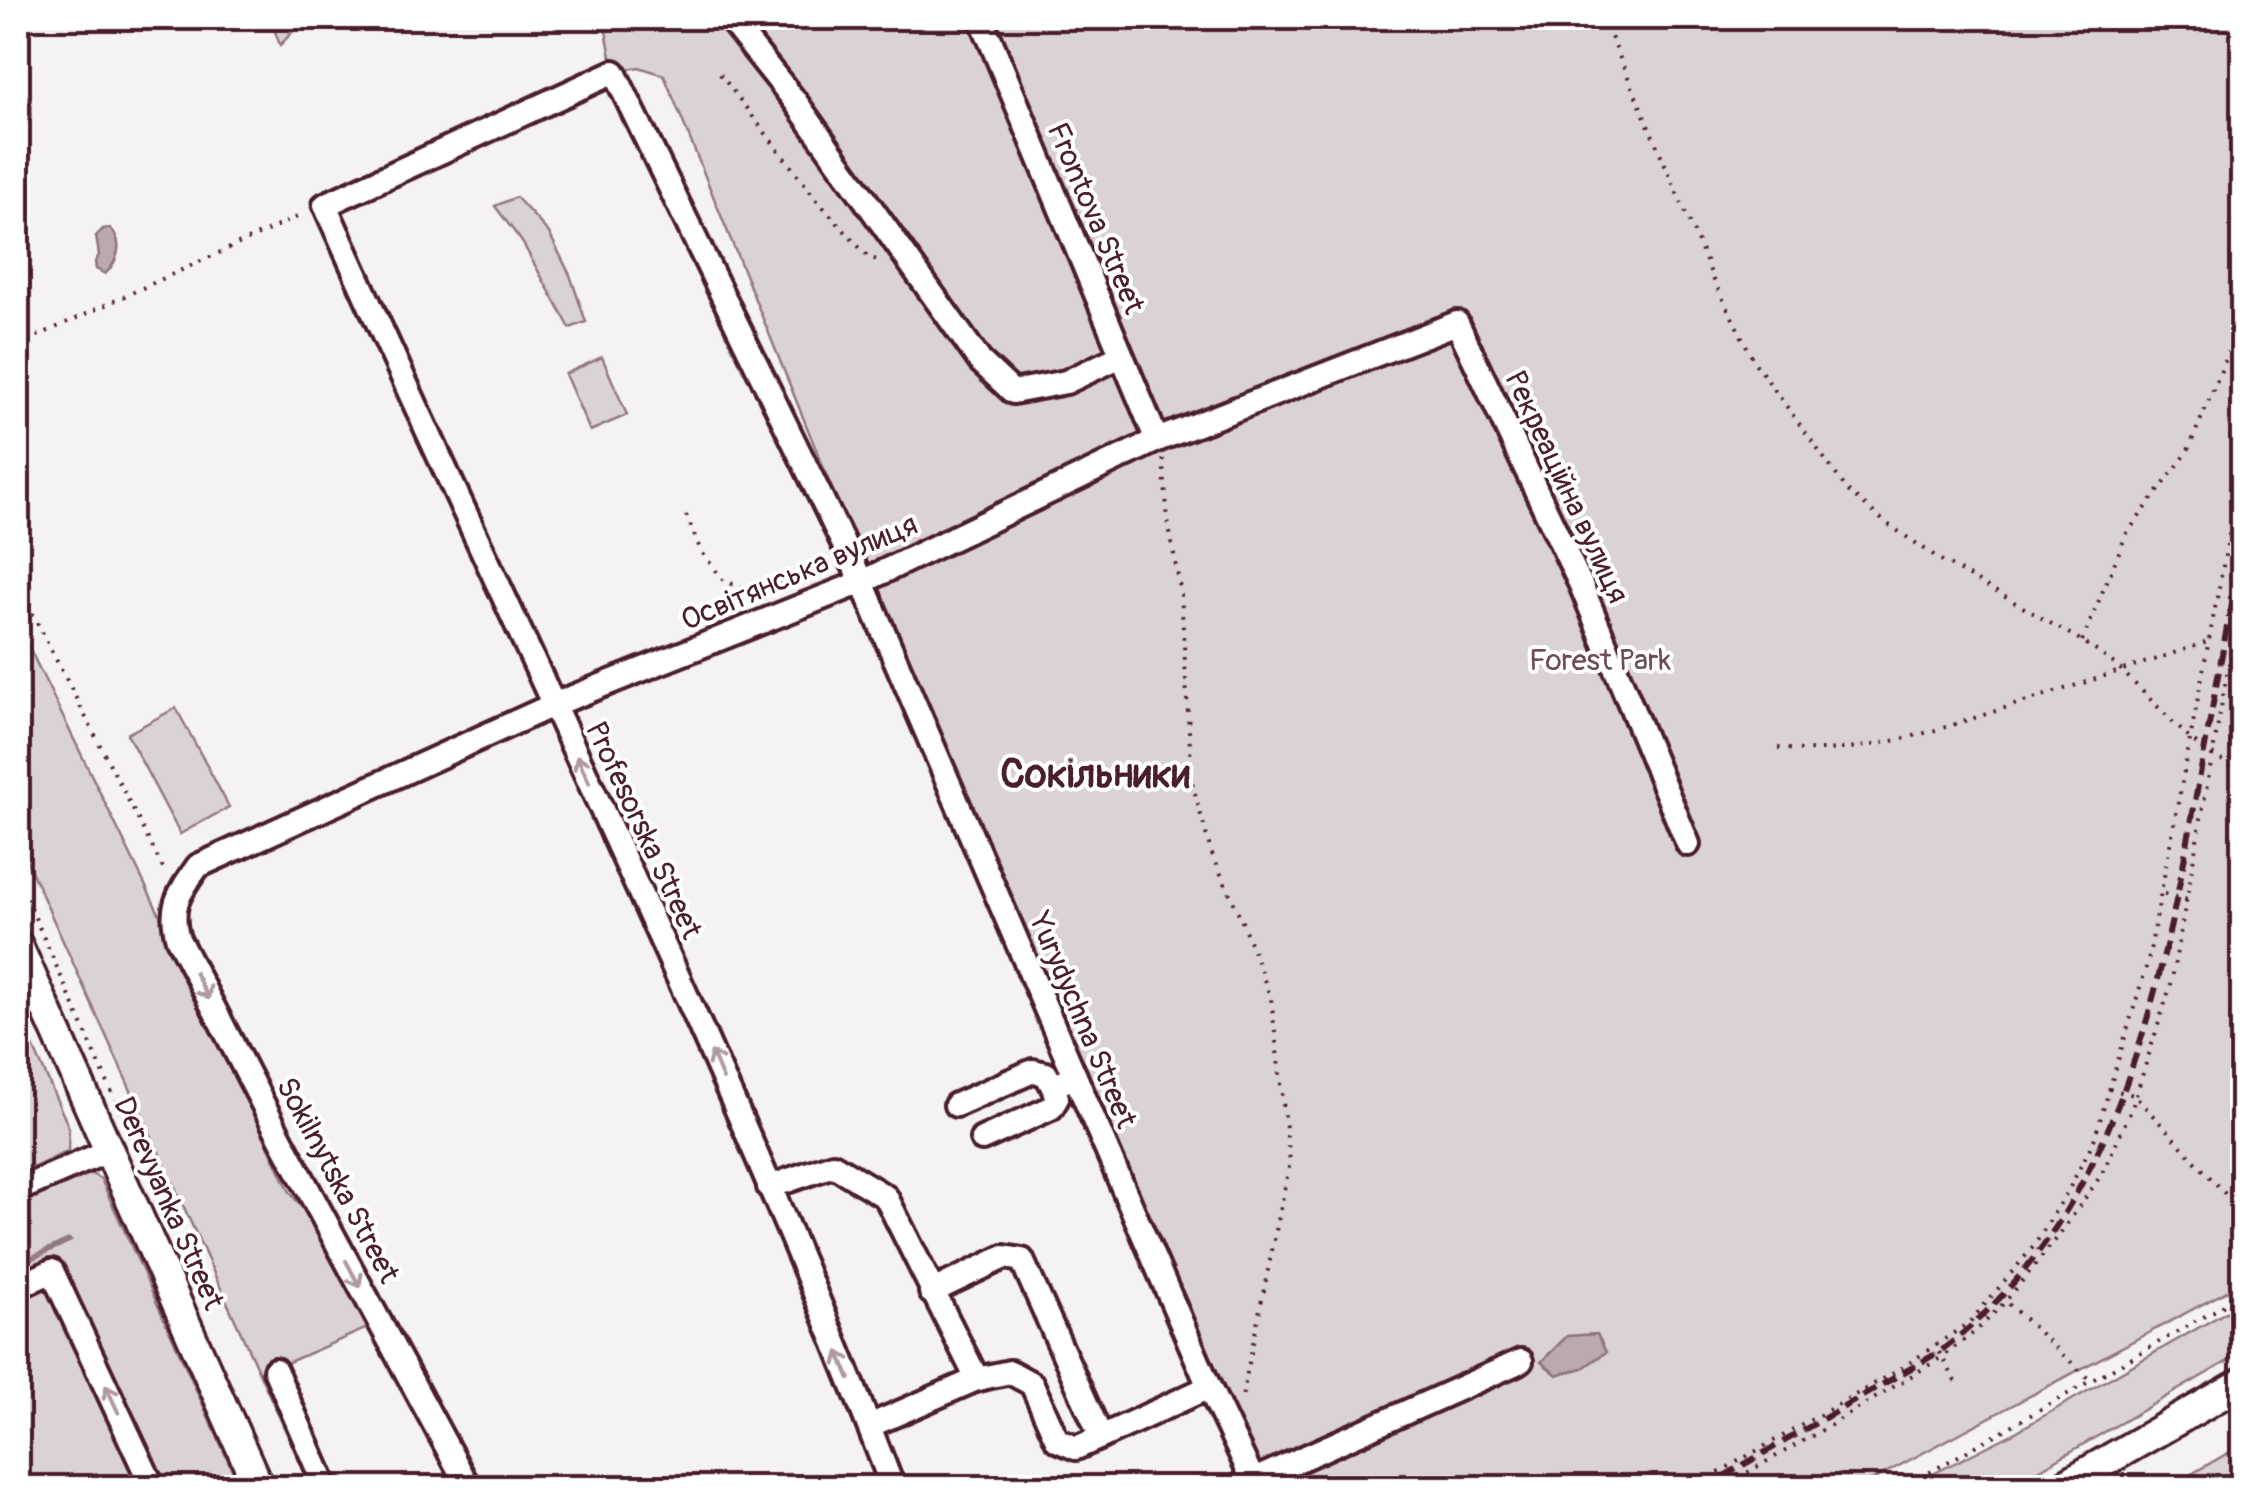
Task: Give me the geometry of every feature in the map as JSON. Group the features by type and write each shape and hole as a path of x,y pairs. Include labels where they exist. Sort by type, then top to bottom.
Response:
{"main road":[{"name":"Derevyanka Street","path":"18,946 260,1488"},
{"path":"2059,1488 2242,1383"}],"street":[{"path":"729,18 795,101 980,361 1013,392 1066,382 1122,356"},
{"name":"Frontova Street","path":"981,18 1158,440"},
{"name":"Yurydychna Street","path":"325,204 614,72 862,582 1248,1485"},
{"name":"Profesorska Street","path":"325,204 653,918 893,1488"},
{"name":"Освітянська вулиця","path":"177,895 198,866 553,705 862,582 1158,440 1457,322"},
{"name":"Рекреаційна вулиця","path":"1457,322 1581,585 1688,844"},
{"name":"Sokilnytska Street","path":"177,895 174,924 178,939 280,1139 470,1488"},
{"path":"956,1105 1034,1071 1046,1074 1056,1098 1052,1108 982,1139"},
{"path":"1053,1087 1075,1076"},
{"path":"18,1190 110,1150"},
{"path":"769,1187 833,1165 886,1197 977,1379"},
{"path":"931,1292 1004,1257 1022,1260 1101,1437"},
{"path":"18,1287 52,1271 153,1488"},
{"path":"1248,1485 1521,1361"},
{"path":"275,1370 326,1488"},
{"path":"869,1426 977,1379 1010,1372 1032,1384 1058,1440 1076,1448 1209,1387"}],"path":[{"path":"1603,18 1716,284 1755,363 1848,491 1944,562 2082,641 2122,670 2190,740 2242,774"},
{"path":"720,74 817,200 868,257 916,272"},
{"path":"18,345 325,204"},
{"path":"2082,641 2127,533 2188,454 2242,320"},
{"path":"1158,440 1181,594 1192,782 1211,852 1240,914 1271,998 1290,1162 1235,1416"},
{"path":"1691,1488 1897,1371 2001,1300 2070,1190 2094,1140 2148,961 2242,466"},
{"path":"686,515 701,551 723,580 756,594 848,558"},
{"path":"18,585 177,895"},
{"path":"1720,1488 1950,1351 2057,1238 2102,1174 2132,1108 2171,984 2242,592"},
{"path":"1778,748 1810,752 1866,749 1942,729 2210,641"},
{"path":"2162,894 2189,900"},
{"path":"2109,1089 2134,1095 2242,1212"},
{"path":"1902,1488 2242,1295"},
{"path":"2001,1300 2092,1382"},
{"path":"1941,1354 1957,1382"}],"green space":[{"path":"270,18 306,18 280,45"},
{"name":"Forest Park","path":"613,18 2242,18 2242,1283 1859,1487 1237,1487 1250,1481 852,538 664,75 639,67 614,72 606,31"},
{"path":"516,197 549,233 570,275 586,322 570,328 522,242 495,206"},
{"path":"602,357 627,415 590,431 565,374"},
{"path":"18,625 290,1192 386,1320 282,1365 341,1487 311,1487 18,842"},
{"path":"176,708 229,807 180,834 127,734"},
{"path":"18,1012 69,1128 68,1151 18,1175"},
{"path":"74,1174 91,1174 101,1179 240,1487 18,1487 18,1266 71,1241 18,1263 18,1198"},
{"path":"2242,1303 2242,1353 2009,1487 1907,1487 2012,1434"},
{"path":"2242,1445 2242,1487 2169,1487"}],"shaded area":[{"path":"109,228 117,239 118,251 105,274 96,269 96,236"},
{"path":"1597,1334 1606,1352 1583,1368 1557,1375 1541,1362 1567,1336"}],"railway":[{"path":"1703,1488 1939,1352 1998,1300 2046,1241 2086,1176 2118,1106 2163,958 2242,545"}],"district":[{"name":"Сокільники","path":"1095,773"}]}
